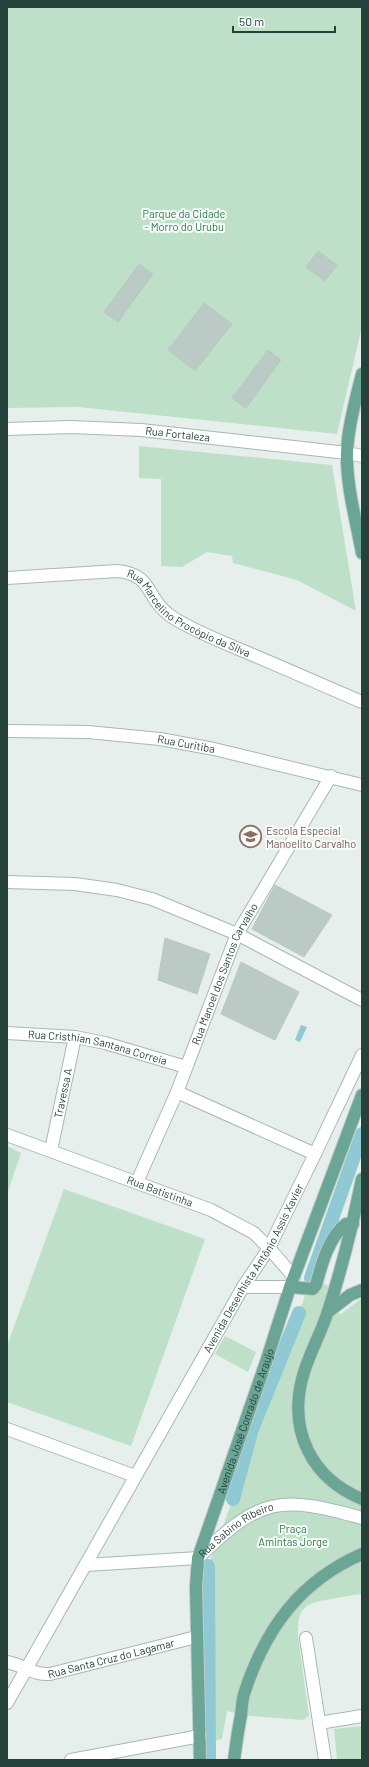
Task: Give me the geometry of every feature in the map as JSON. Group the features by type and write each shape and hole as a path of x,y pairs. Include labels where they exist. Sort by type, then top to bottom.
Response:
{"main road":[{"path":"362,374 350,425 347,453 350,486 362,553"},
{"name":"Avenida José Conrado de Araujo","path":"200,1760 196,1637 196,1587 198,1558 292,1282 362,1095"},
{"path":"362,1179 353,1224 328,1312 302,1378 299,1416 304,1444 317,1466 326,1477 340,1488 362,1499"},
{"path":"292,1282 313,1289 316,1285 328,1251 336,1236 346,1224 353,1224"},
{"path":"328,1312 350,1295 362,1290"},
{"path":"234,1760 244,1692 263,1646 275,1624 286,1609 322,1576 362,1554"}],"street":[{"name":"Rua Fortaleza","path":"7,430 71,427 141,430 347,453 362,456"},
{"name":"Rua Marcelino Procópio da Silva","path":"7,578 117,571 127,572 142,579 157,604 189,627 362,702"},
{"name":"Rua Curitiba","path":"7,731 88,732 160,739 214,749 331,776 362,785"},
{"name":"Rua Manoel dos Santos Carvalho","path":"137,1182 177,1092 237,934 331,776"},
{"path":"7,882 75,884 117,890 170,906 237,934 362,1000"},
{"name":"Rua Cristhian Santana Correia","path":"7,1032 75,1037 105,1043 186,1068"},
{"name":"Travessa A","path":"51,1150 75,1037"},
{"name":"Avenida Desenhista Antônio Assis Xavier","path":"7,1703 86,1565 134,1476 243,1287 269,1248 316,1154 362,1055"},
{"path":"177,1092 316,1154"},
{"name":"Rua Batistinha","path":"7,1134 212,1210 254,1233 269,1248 292,1282"},
{"path":"243,1287 292,1282"},
{"path":"7,1429 134,1476"},
{"name":"Rua Sabino Ribeiro","path":"86,1565 198,1558 228,1529 250,1514 276,1505 302,1504 326,1508 362,1518"},
{"name":"Rua Santa Cruz do Lagamar","path":"7,1662 39,1675 50,1674 196,1637"},
{"path":"306,1638 323,1759"},
{"path":"319,1723 362,1716"},
{"path":"71,1760 200,1736"}],"green space":[{"name":"Parque da Cidade - Morro do Urubu","path":"7,7 362,7 362,326 337,434 78,407 7,408"},
{"path":"139,446 332,465 356,611 297,580 233,563 232,556 207,552 182,567 161,566 161,479 139,478"},
{"path":"7,1146 21,1153 7,1194"},
{"path":"64,1189 205,1239 131,1446 7,1402 7,1346"},
{"name":"Praça Amintas Jorge","path":"311,1278 329,1286 322,1308 341,1314 362,1298 362,1594 315,1602 304,1608 301,1613 298,1626 298,1636 309,1716 303,1720 249,1716 227,1711 222,1739 214,1741 208,1566 233,1499 252,1429 299,1313"},
{"path":"225,1336 256,1352 248,1372 215,1354"},
{"path":"362,1726 362,1760 337,1760 334,1729"}],"water":[{"path":"301,1025 307,1027 300,1042 295,1040"}],"building":[{"path":"318,251 337,265 325,281 306,267"},
{"path":"139,264 153,274 118,322 104,312"},
{"path":"204,303 232,324 195,371 168,350"},
{"path":"268,350 281,360 246,408 232,398"},
{"path":"275,885 332,915 304,957 252,929"},
{"path":"165,938 210,954 197,994 158,980"},
{"path":"241,962 299,992 275,1040 221,1014"}],"waterway":[{"path":"311,1278 362,1134"},
{"path":"233,1499 252,1429 299,1313"},
{"path":"208,1566 209,1760"}],"place":[{"name":"Escola Especial Manoelito Carvalho","path":"250,837"}]}
